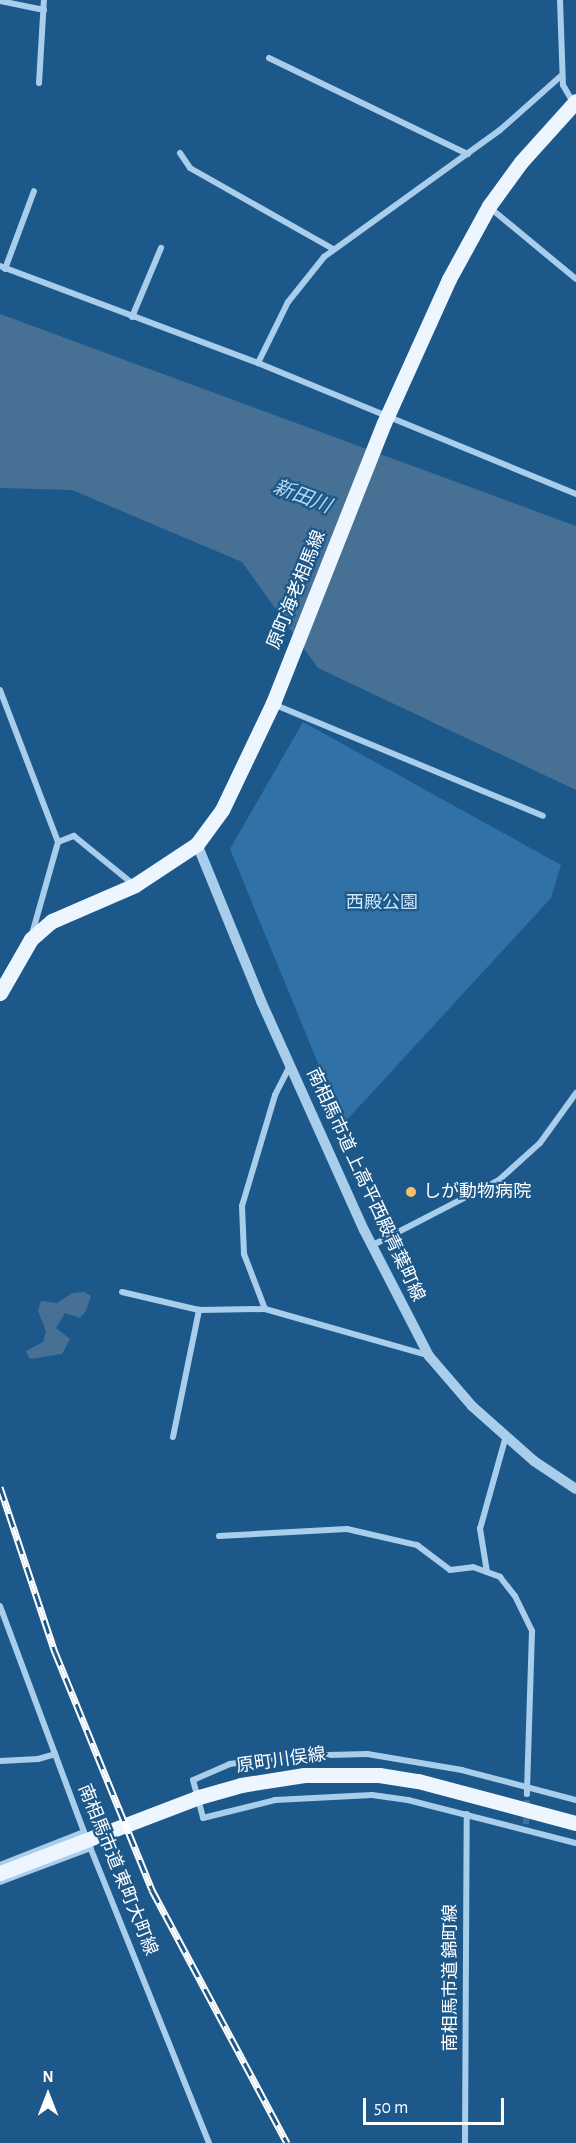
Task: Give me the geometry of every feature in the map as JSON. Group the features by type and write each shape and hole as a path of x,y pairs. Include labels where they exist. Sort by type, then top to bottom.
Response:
{"main road":[{"name":"原町海老相馬線","path":"0,993 31,939 52,921 135,885 197,844 222,810 275,698 386,419 449,279 489,206 521,162 575,102"},
{"name":"原町川俣線","path":"0,1873 199,1797 241,1785 304,1775 360,1774 418,1781 576,1823"}],"street":[{"path":"39,83 44,0"},
{"path":"560,0 562,75 575,102"},
{"path":"0,1 44,10"},
{"path":"269,58 468,154"},
{"path":"258,363 298,287 333,249 468,154 545,93 562,75"},
{"path":"180,153 198,173 333,249"},
{"path":"34,191 2,267 258,363 386,419 576,494"},
{"path":"489,206 576,279"},
{"path":"132,317 161,248"},
{"path":"0,690 58,842 31,939"},
{"path":"275,698 543,816"},
{"path":"58,842 74,836 135,885"},
{"name":"南相馬市道 上高平西殿青葉町線","path":"197,844 261,1001 373,1245 429,1356 472,1406 534,1461 576,1489"},
{"path":"265,1310 244,1254 242,1206 275,1095 291,1064"},
{"path":"373,1245 499,1180 540,1143 576,1093"},
{"path":"122,1292 199,1310 265,1310 429,1356"},
{"path":"173,1437 199,1310"},
{"path":"487,1572 480,1529 506,1436"},
{"path":"219,1536 347,1529 417,1545 450,1570 473,1567 500,1577 515,1596 532,1631 527,1790"},
{"name":"南相馬市道 東町大町線","path":"0,1606 84,1832 209,2143"},
{"path":"0,1761 55,1754"},
{"path":"576,1800 527,1790 410,1759 367,1754 291,1756 230,1764 193,1780 203,1818 275,1800 314,1795 372,1794 526,1827 576,1843"},
{"name":"南相馬市道 錦町線","path":"465,2143 467,1814"},
{"path":"0,1865 84,1832"},
{"path":"0,1882 91,1848"}],"green space":[{"name":"西殿公園","path":"303,722 561,865 551,898 343,1124 230,849"}],"water":[{"name":"新田川","path":"0,314 576,526 576,790 318,668 242,562 72,490 0,488"},
{"path":"84,1292 91,1296 86,1311 80,1318 65,1313 56,1328 70,1339 62,1354 30,1359 26,1351 43,1342 46,1331 38,1311 41,1301 57,1303 72,1293"}],"tunnel":[{"path":"526,1824 527,1794"}],"railway":[{"path":"0,1487 55,1652 152,1890 287,2143"}],"place":[{"name":"しが動物病院","path":"411,1192"}]}
